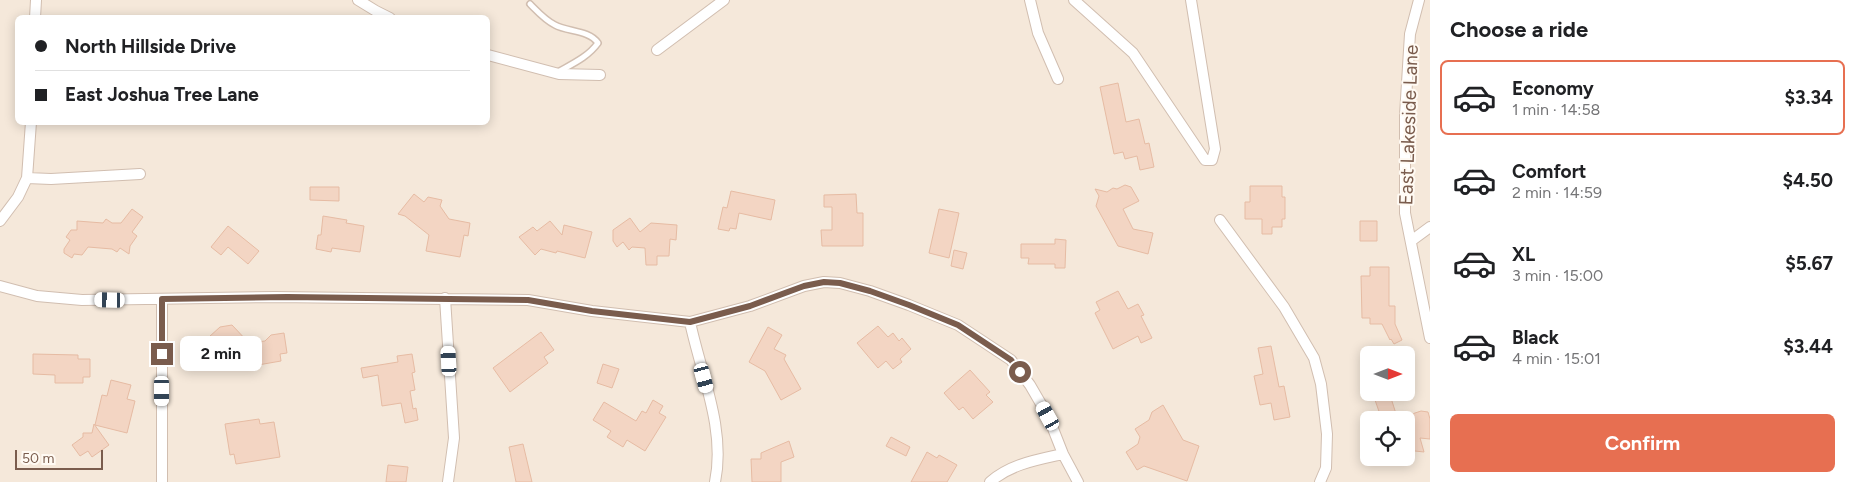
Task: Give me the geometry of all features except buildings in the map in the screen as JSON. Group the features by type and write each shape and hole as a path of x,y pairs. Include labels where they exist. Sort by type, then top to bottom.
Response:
{"street":[{"path":"35,15 36,0"},
{"path":"358,0 383,15"},
{"path":"657,50 724,0"},
{"path":"1030,0 1038,33 1058,78"},
{"path":"1074,0 1132,53 1205,160 1212,160 1215,149 1191,0"},
{"name":"East Lakeside Lane","path":"1419,0 1410,34 1405,115 1405,213 1430,338"},
{"path":"490,56 555,73 600,75"},
{"path":"0,222 28,178 31,125"},
{"path":"28,178 51,179 140,174"},
{"path":"1220,220 1284,307 1314,358 1321,384 1327,434 1326,468 1320,482"},
{"path":"1411,241 1430,227"},
{"path":"0,286 37,296 62,299 266,297 528,300 592,311 690,322 750,306 794,288 824,282 840,283 901,302 958,325 1011,360 1030,385 1048,416 1063,454 1078,482"},
{"path":"445,298 454,438 448,482"},
{"path":"162,299 162,482"},
{"path":"690,322 716,430 718,459 715,482"},
{"path":"990,482 1016,465 1063,454"}],"lane":[{"path":"530,4 553,24 565,30 595,38 598,44 594,50 582,59 555,73"}],"shaded area":[{"path":"0,0 1430,0 1430,482 0,482"}],"route":[{"path":"162,354 162,299 287,297 528,300 592,311 690,322 750,306 794,288 824,282 840,283 870,291 958,325 1011,360 1020,372"}]}
